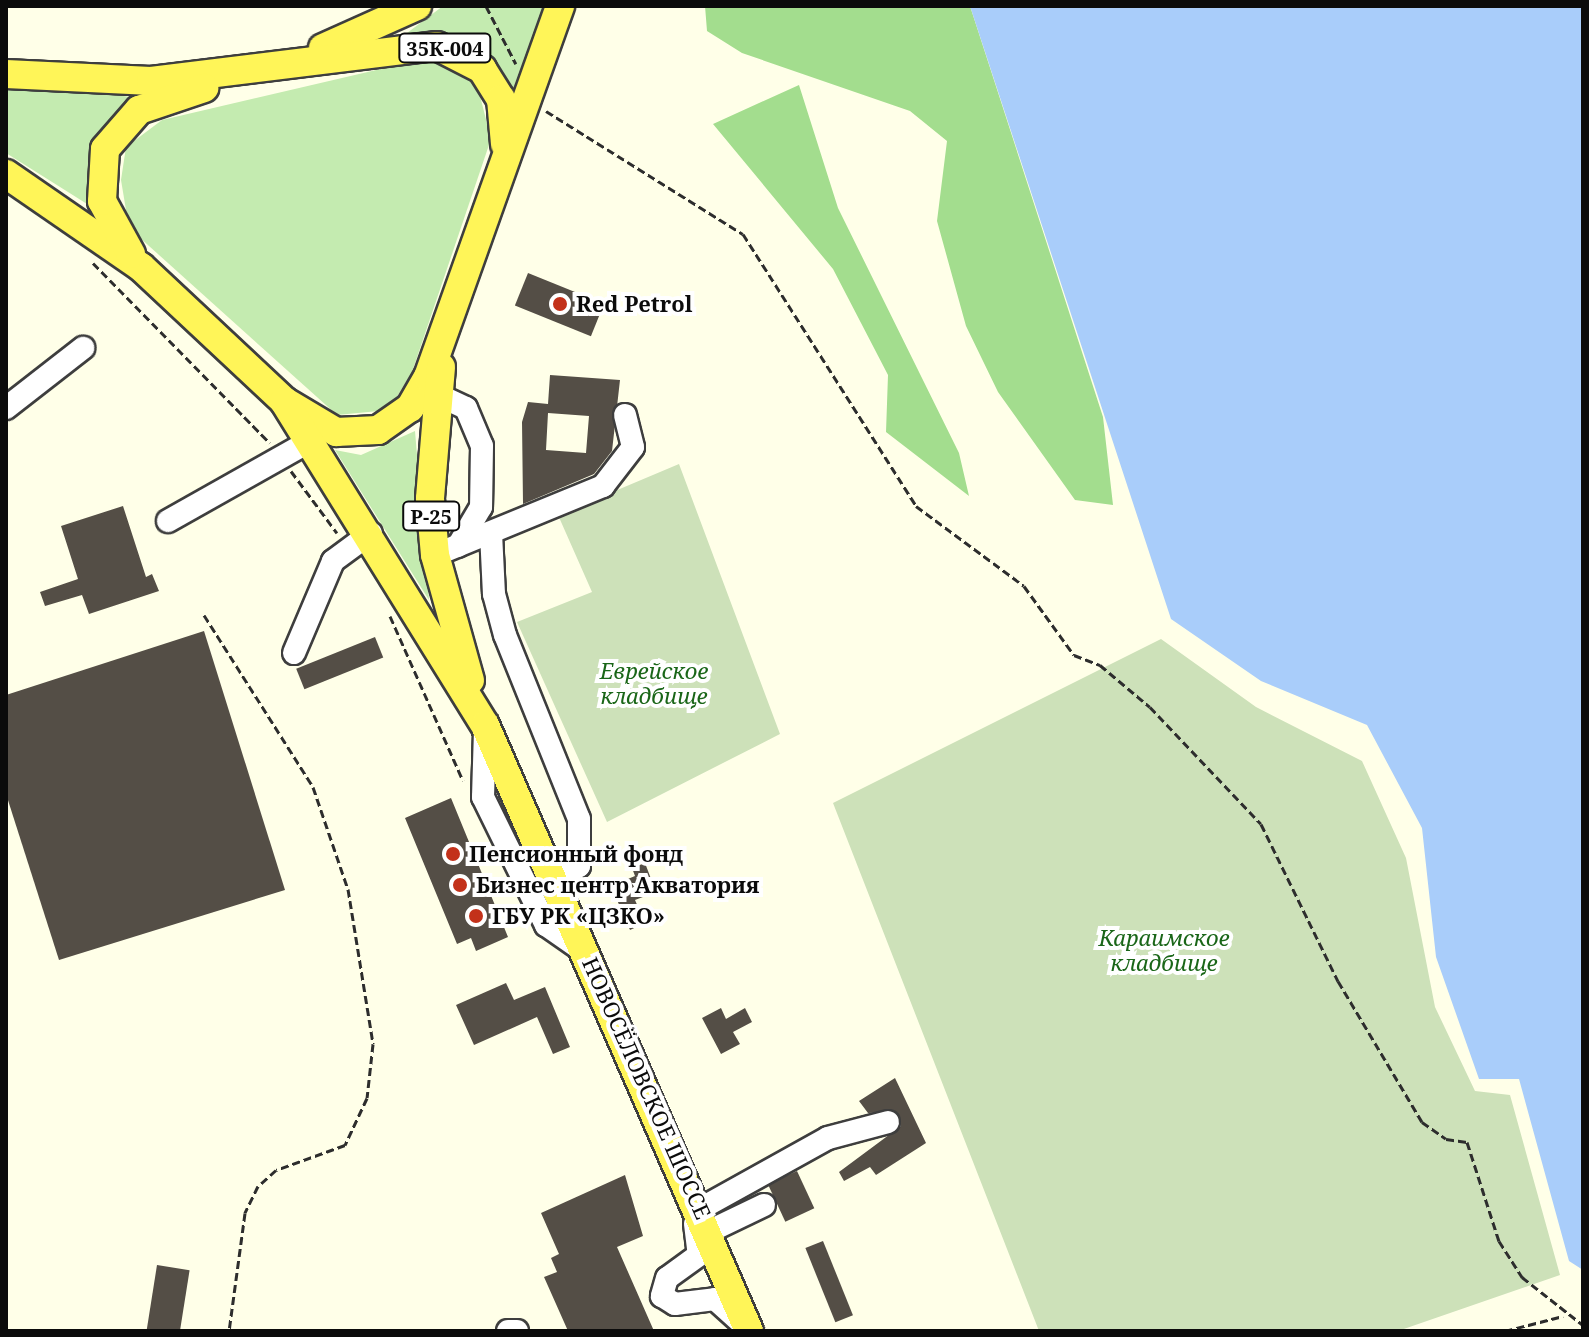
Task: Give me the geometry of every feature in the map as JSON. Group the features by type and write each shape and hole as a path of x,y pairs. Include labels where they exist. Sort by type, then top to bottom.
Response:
{"main road":[{"name":"35К-004","path":"417,6 274,67 162,100 120,125 105,149 102,201 141,267 284,401 336,432 396,422 428,377 560,6"},
{"name":"35К-004","path":"274,67 418,44 469,57 501,99 506,142 496,192"},
{"path":"6,74 105,83 274,67"},
{"path":"6,174 141,267"},
{"name":"НОВОСЁЛОВСКОЕ ШОССЕ","path":"453,311 436,394 430,499 447,550 482,721"},
{"name":"НОВОСЁЛОВСКОЕ ШОССЕ","path":"284,401 310,441 360,541 482,721 589,955 748,1329"}],"lane":[{"path":"6,408 83,348"},
{"path":"436,394 466,408 482,446 481,507 447,550"},
{"path":"447,550 611,479 633,447 625,415"},
{"path":"168,521 310,441"},
{"path":"491,533 494,594 505,635 579,819 579,866 555,879"},
{"path":"294,653 333,561 360,541"},
{"path":"482,721 483,797 546,925 589,955"},
{"path":"699,1208 815,1145 888,1122"},
{"path":"699,1208 764,1205"},
{"path":"699,1208 701,1247 667,1278 662,1296 675,1304 715,1299 748,1329"},
{"path":"508,1331 517,1331"}],"path":[{"path":"486,6 550,118 603,143 743,234 916,506 1024,586 1074,655 1100,665 1150,707 1261,824 1338,981 1422,1122 1446,1139 1467,1142 1499,1241 1522,1277 1563,1316 1583,1325"},
{"path":"86,257 144,307 360,541"},
{"path":"389,614 465,785"},
{"path":"204,615 313,787 348,889 373,1044 367,1098 345,1145 276,1170 258,1186 245,1213 229,1331"},
{"path":"1505,1331 1563,1316"}],"green space":[{"path":"443,6 554,6 516,110 449,38 403,36"},
{"path":"705,6 970,6 1103,417 1113,505 1075,500 998,392 966,326 937,221 947,141 910,111 742,53 707,31"},
{"path":"432,57 477,84 491,139 412,372 389,410 337,415 129,228 121,180 126,147 162,120"},
{"path":"6,82 140,98 105,128 88,170 95,209 6,153"},
{"path":"799,85 838,208 959,453 969,496 886,432 888,375 833,269 713,124"},
{"path":"415,431 429,600 335,450 361,455"},
{"name":"Еврейское кладбище","path":"679,464 780,734 607,822 517,622 592,592 558,515"},
{"name":"Караимское кладбище","path":"1161,639 1256,707 1362,761 1406,858 1435,1007 1475,1091 1510,1095 1560,1275 1398,1331 1039,1331 833,803"}],"water":[{"path":"970,6 1583,6 1583,1270 1569,1261 1519,1079 1479,1079 1436,957 1422,828 1367,725 1261,681 1171,619"}],"building":[{"name":"Red Petrol","path":"528,273 604,304 591,336 515,305"},
{"path":"550,375 620,380 612,451 594,474 523,504 522,422 528,402 548,404","holes":["548,413 589,416 586,453 546,450"]},
{"path":"123,506 146,577 152,574 159,591 89,614 82,595 45,606 40,592 78,579 61,526"},
{"path":"204,631 285,890 59,960 6,794 6,695"},
{"path":"375,637 383,657 304,689 296,669"},
{"name":"Бизнес центр Акватория","path":"451,798 508,937 476,951 471,938 457,944 405,818"},
{"path":"645,863 656,892 635,900 645,923 630,930 611,886 635,876 632,868"},
{"path":"506,983 514,1000 545,987 570,1047 553,1054 537,1017 474,1045 456,1005"},
{"path":"721,1008 726,1019 745,1008 752,1022 733,1032 740,1044 721,1054 702,1018"},
{"path":"895,1078 926,1143 876,1175 870,1167 844,1181 839,1172 901,1126 897,1112 868,1113 859,1101"},
{"path":"797,1171 814,1208 785,1222 768,1185"},
{"path":"625,1175 643,1236 617,1247 654,1331 568,1331 544,1277 557,1272 551,1258 559,1254 541,1213"},
{"path":"823,1241 853,1315 835,1322 805,1248"},
{"path":"157,1265 190,1270 180,1331 147,1331"}],"place":[{"name":"Red Petrol","path":"560,304"},
{"name":"Пенсионный фонд","path":"453,854"},
{"name":"Бизнес центр Акватория","path":"460,885"},
{"name":"ГБУ РК «ЦЗКО»","path":"476,916"}]}
